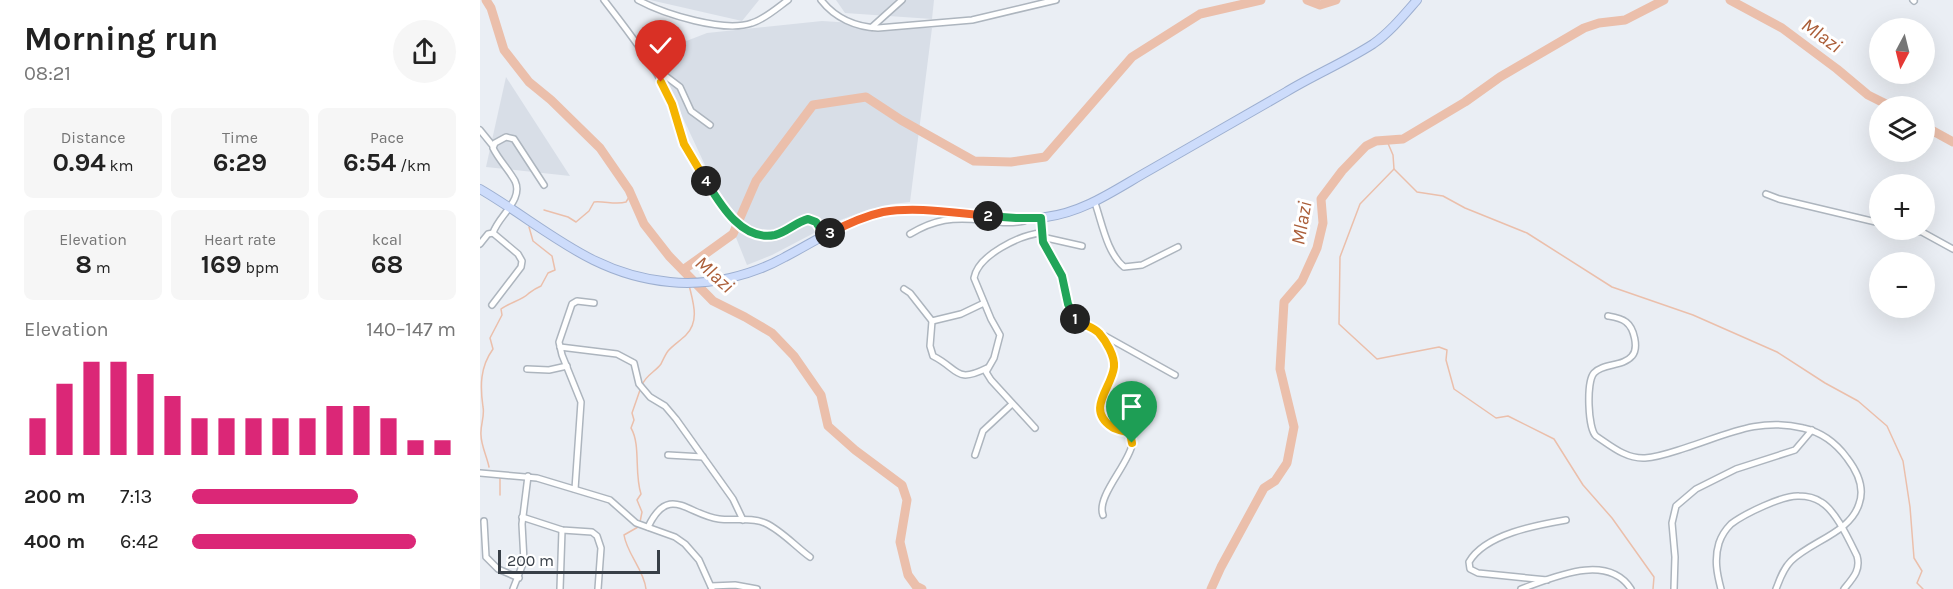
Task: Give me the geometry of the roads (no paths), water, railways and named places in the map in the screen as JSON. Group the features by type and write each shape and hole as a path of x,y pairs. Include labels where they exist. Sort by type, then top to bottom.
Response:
{"street":[{"path":"604,0 653,68 672,104 684,144 725,211 743,227 759,236 771,236 808,219 816,222 825,236"},
{"path":"638,0 677,17 740,26 754,23 788,0"},
{"path":"821,0 839,16 872,27 972,20 1056,0"},
{"path":"872,27 902,0"},
{"path":"910,234 927,224 948,219 1009,224 1067,213 1095,203 1308,78 1371,45 1388,32 1417,0"},
{"path":"653,68 680,87 691,111 710,124"},
{"path":"480,130 493,146 516,184 516,196 495,226 493,233"},
{"path":"493,146 502,138 514,139 544,184"},
{"path":"480,189 570,248 603,266 629,275 659,281 688,283 753,272 863,218 898,210 1037,218"},
{"path":"1766,194 1869,220"},
{"path":"1095,203 1109,244 1117,261 1124,267 1142,265 1178,247"},
{"path":"1037,218 1046,250 1062,276 1071,313 1075,319 1102,337 1113,358 1114,368 1100,411 1102,416 1113,427 1130,433 1132,443 1125,465 1108,490 1101,508 1103,515"},
{"path":"480,244 488,234 493,233"},
{"path":"492,305 522,263 518,254 493,233"},
{"path":"904,289 910,293 932,321 930,345 933,356 964,376 974,374 987,368 994,358 1000,335 974,278 980,265 1008,243 1041,233 1082,246"},
{"path":"1935,239 1953,249"},
{"path":"575,489 581,402 560,347 560,337 572,304 577,301 594,303"},
{"path":"932,321 961,314 984,303"},
{"path":"1608,316 1625,321 1630,327 1635,350 1628,360 1601,369 1590,379 1590,426 1593,433 1622,453 1645,458 1666,454 1759,424 1772,423 1790,425 1821,434 1841,450 1853,466 1859,478 1862,493 1856,512 1841,527 1791,560 1776,589"},
{"path":"1102,337 1106,336 1175,375"},
{"path":"560,347 616,354 634,363 639,384 650,397 671,412 733,499 743,520"},
{"path":"527,369 549,370 567,366"},
{"path":"987,368 986,372 991,380 1035,428"},
{"path":"975,455 983,431 1012,404"},
{"path":"1674,589 1675,557 1672,524 1676,506 1696,489 1736,469 1795,450 1812,430"},
{"path":"668,456 703,457"},
{"path":"480,473 528,476 610,500 636,523 675,537 692,550 711,587 735,585 757,589"},
{"path":"513,589 524,561 522,518 528,476"},
{"path":"1721,589 1716,572 1719,543 1723,533 1745,516 1781,500 1800,495 1821,502 1828,508 1841,527 1859,562 1857,573 1844,589"},
{"path":"646,527 661,508 673,505 690,507 714,518 763,522 810,557"},
{"path":"522,518 562,530 592,532 597,536 600,548 598,589"},
{"path":"1547,580 1478,573 1470,569 1469,562 1479,550 1520,530 1566,520"},
{"path":"484,521 486,557 498,569 519,578"},
{"path":"560,589 562,530"},
{"path":"1521,589 1590,570 1603,570 1619,577 1632,589"}],"waterway":[{"name":"Mlazi","path":"486,0 491,8 504,50 529,82 600,148 629,190 644,224 669,256 713,301 772,333 794,356 821,395 828,426 855,450 902,485 907,500 900,542 908,575 916,586 922,589"},
{"path":"683,270 733,234 756,181 813,105 866,97 901,120 974,161 1011,162 1045,157 1132,57 1200,14 1261,0"},
{"path":"1307,0 1320,5 1336,0"},
{"name":"Mlazi","path":"1211,589 1264,488 1275,481 1287,463 1294,427 1280,369 1284,302 1302,281 1317,248 1323,223 1321,199 1342,171 1366,146 1376,141 1403,139 1465,102 1500,77 1584,28 1599,23 1625,20 1664,0"},
{"name":"Mlazi","path":"1730,0 1782,28 1870,96"},
{"name":"Mlazi","path":"1935,132 1953,142"},
{"path":"1387,141 1393,155 1394,169 1417,192 1443,196 1465,208 1527,233 1612,287 1693,315 1777,352 1858,401 1887,426 1903,461 1914,558 1922,571 1917,583 1923,589"},
{"path":"1394,169 1360,204 1340,257 1339,324 1377,359 1439,347 1447,350 1446,360 1454,389 1496,418 1508,416 1554,439 1583,485 1612,518 1654,577 1653,589"},
{"path":"544,210 568,217 576,222 589,211 594,202 626,202 631,194"},
{"path":"489,467 482,443 481,392 482,377 493,349 490,338 502,315 501,309 541,286 548,273 555,270 552,256 533,241 529,227"},
{"name":"Mlazi","path":"685,272 688,281"},
{"path":"642,385 661,364 668,351 686,335 693,324 694,311 689,285"},
{"path":"640,390 632,413 634,420 631,428 636,443 641,494 637,500 642,512 640,522"},
{"path":"500,478 500,495"},
{"path":"638,527 624,535 646,589"}]}
